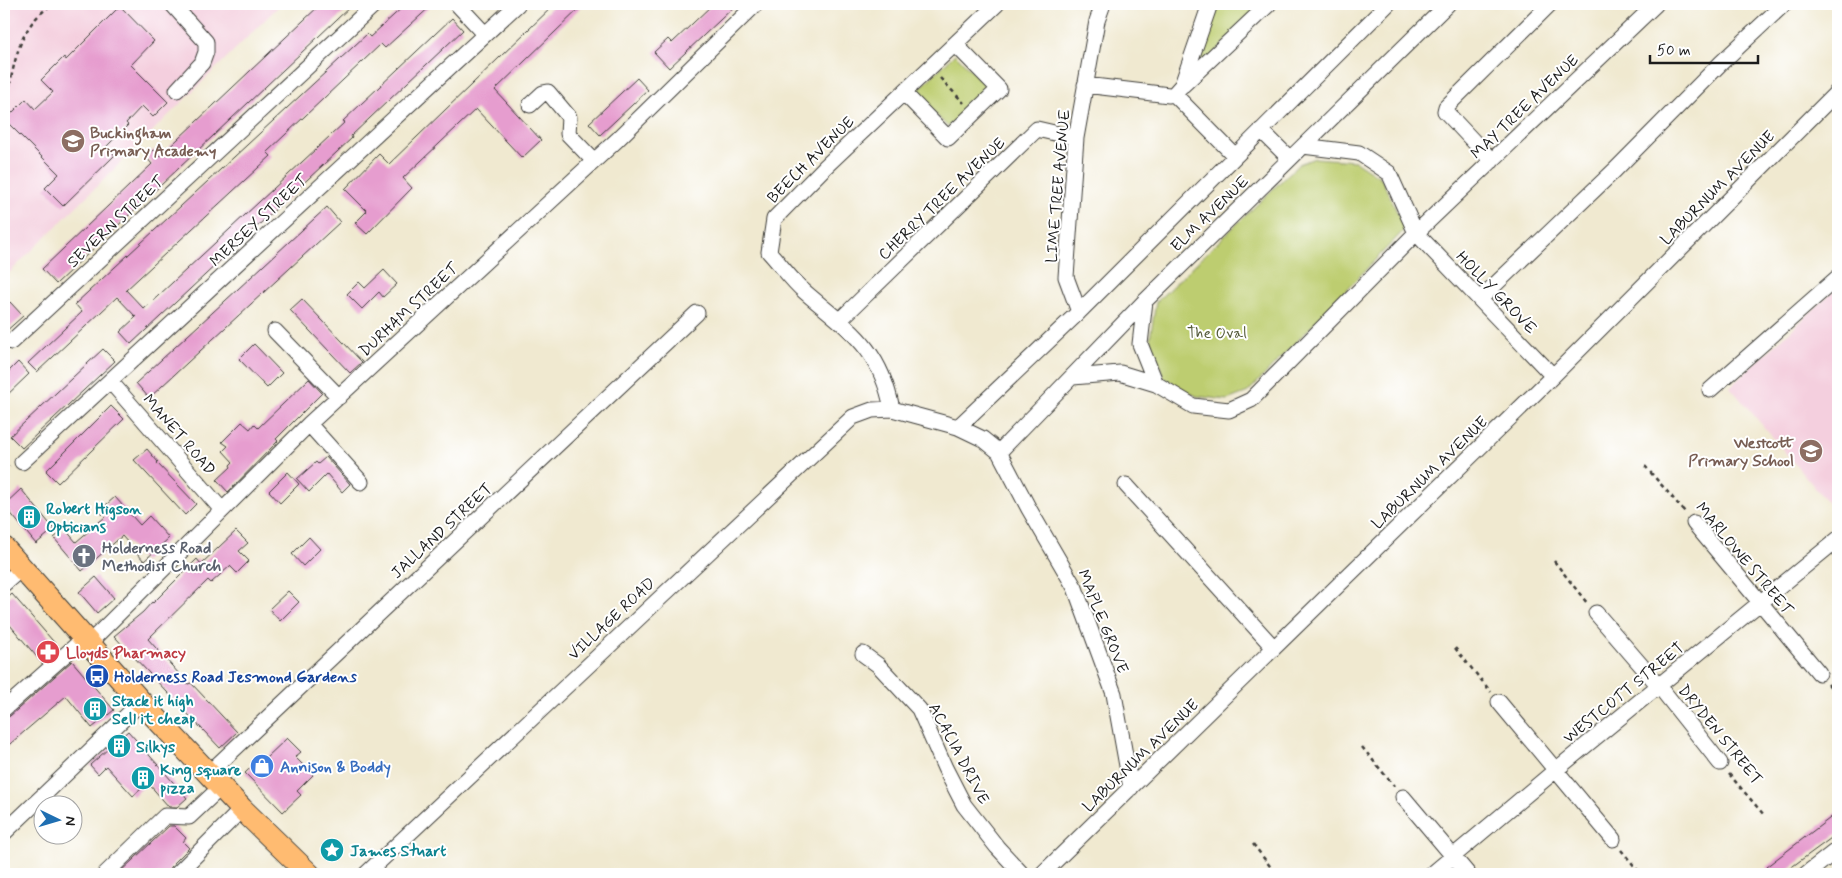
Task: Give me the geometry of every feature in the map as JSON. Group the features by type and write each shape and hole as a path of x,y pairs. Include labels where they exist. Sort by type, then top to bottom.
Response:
{"highway":[{"path":"4,548 141,702 242,809 309,874"}],"street":[{"path":"172,4 206,42 206,52 202,63 177,90"},
{"name":"SEVERN STREET","path":"11,342 375,4"},
{"path":"457,4 486,34"},
{"name":"MERSEY STREET","path":"22,462 518,4"},
{"name":"DURHAM STREET","path":"4,708 85,641 309,424 594,161 756,4"},
{"name":"BEECH AVENUE","path":"892,409 882,373 860,339 804,291 769,252 774,219 825,167 997,4"},
{"name":"LIME TREE AVENUE","path":"1079,312 1066,277 1076,138 1097,21 1103,4"},
{"path":"1178,90 1210,4"},
{"path":"1085,85 1169,96 1178,90 1269,4"},
{"name":"ELM AVENUE","path":"958,427 1079,312 1388,4"},
{"name":"ELM AVENUE","path":"999,452 1145,301 1448,4"},
{"path":"1492,161 1446,110 1446,106 1550,4"},
{"name":"MAY TREE AVENUE","path":"1416,233 1656,4"},
{"path":"1480,299 1615,170 1721,63 1784,4"},
{"path":"904,93 948,138 999,89 955,44"},
{"path":"1178,90 1236,156"},
{"name":"LABURNUM AVENUE","path":"1042,874 1553,376 1838,91"},
{"path":"530,105 543,93 548,92 569,117 568,134 594,161"},
{"name":"CHERRY TREE AVENUE","path":"840,320 1037,130 1076,138"},
{"path":"1261,130 1290,158"},
{"path":"1073,377 1120,373 1156,384 1193,406 1229,410 1251,400 1416,233 1389,173 1359,153 1303,146"},
{"name":"HOLLY GROVE","path":"1416,233 1553,376"},
{"path":"1710,390 1838,277"},
{"path":"1145,301 1140,344 1156,384"},
{"name":"JALLAND STREET","path":"105,874 166,816 190,817 215,779 697,312"},
{"path":"275,331 339,397"},
{"name":"MANET ROAD","path":"110,381 222,510"},
{"path":"892,409 958,427 983,439 999,452"},
{"name":"VILLAGE ROAD","path":"366,874 852,416 872,410 892,409"},
{"path":"309,424 361,482"},
{"name":"MAPLE GROVE","path":"999,452 1028,509 1075,588 1114,694 1131,788"},
{"path":"1126,485 1274,648"},
{"name":"MARLOWE STREET","path":"1694,523 1819,673"},
{"name":"WESTCOTT STREET","path":"1432,874 1556,769 1838,539"},
{"path":"4,584 21,569"},
{"name":"DRYDEN STREET","path":"1596,613 1659,686 1720,763"},
{"name":"ACACIA DRIVE","path":"863,654 878,665 919,709 964,805 997,847 1022,874"},
{"path":"4,833 141,702"},
{"path":"1499,702 1613,839"},
{"path":"1403,797 1468,874"},
{"path":"177,874 242,809"},
{"path":"1806,874 1838,850"}],"path":[{"path":"4,100 8,94 19,45 27,29 47,8 54,4"},
{"path":"930,68 974,113"},
{"name":"MARLOWE STREET","path":"1646,466 1694,523"},
{"path":"1554,561 1596,613"},
{"path":"1455,648 1499,702"},
{"path":"1362,747 1403,797"},
{"name":"DRYDEN STREET","path":"1720,763 1764,815"},
{"path":"1613,839 1641,874"},
{"path":"1253,844 1276,874"}],"shaded area":[{"name":"Buckingham Primary Academy","path":"4,4 281,4 4,278"},
{"name":"Westcott Primary School","path":"1838,287 1838,515 1730,387"}],"green space":[{"path":"1213,4 1263,4 1208,59 1196,61"},
{"path":"955,54 988,88 948,127 915,93"},
{"name":"The Oval","path":"1315,158 1355,161 1381,178 1405,229 1248,392 1227,400 1196,396 1164,378 1150,339 1156,302 1299,164"}],"building":[{"path":"321,4 353,4 56,284 42,269 152,164 146,157 154,150 160,156"},
{"path":"406,4 433,4 385,48 381,44 267,152 271,156 126,290 144,309 345,122 343,121 452,18 463,30 351,136 352,138 131,344 120,332 136,317 117,297 37,372 28,363 82,312 75,304 367,34 370,37"},
{"path":"555,4 584,4 495,90 541,140 522,158 476,109 403,178 412,188 367,234 355,223 367,211 345,189 379,154 389,164"},
{"path":"713,4 737,4 669,68 654,52 668,39 672,43"},
{"path":"120,6 154,41 131,65 168,102 153,117 142,106 126,123 128,125 106,147 115,155 63,206 45,188 59,174 5,120 26,99 35,109 53,92 41,80 64,57 66,60"},
{"path":"637,78 648,90 600,135 589,123"},
{"path":"327,207 340,222 149,398 136,383"},
{"path":"384,270 397,284 383,297 379,292 362,309 347,294 359,282 365,288"},
{"path":"302,299 362,362 350,373 290,310"},
{"path":"10,302 23,316 4,333 4,307"},
{"path":"254,344 282,373 267,388 239,359"},
{"path":"103,349 115,361 22,448 10,436"},
{"path":"18,362 29,374 4,398 4,376"},
{"path":"309,379 322,393 276,439 278,441 228,492 217,480 231,467 230,465 233,462 223,451 228,446 222,442 242,422 250,429 254,424 258,428"},
{"path":"111,406 124,419 58,483 46,471"},
{"path":"147,449 157,463 196,504 185,515 134,460"},
{"path":"326,457 350,484 342,492 327,474 309,492 297,479 316,462 318,464"},
{"path":"288,472 299,484 280,503 269,491"},
{"path":"21,489 54,529 36,544 4,505"},
{"path":"115,497 140,525 149,516 169,538 144,561 122,536 82,571 54,538 65,529 76,542 105,517 99,511"},
{"path":"236,531 248,543 239,551 249,561 237,573 230,566 211,583 208,580 148,639 188,684 191,683 237,732 220,748 114,636 153,603 197,559 201,564"},
{"path":"309,537 320,549 303,566 292,554"},
{"path":"96,577 114,598 97,613 79,592"},
{"path":"288,591 299,602 280,621 269,609"},
{"path":"12,594 59,648 42,663 4,618 4,601"},
{"path":"72,661 114,710 92,728 66,696 4,749 4,718 10,716"},
{"path":"128,731 187,798 177,807 169,807 148,783 133,796 106,766 98,774 90,765"},
{"path":"287,738 301,752 295,757 313,775 297,791 301,795 283,812 245,773 263,756 265,759"},
{"path":"1838,812 1838,833 1782,874 1772,874 1766,867"},
{"path":"169,826 174,826 186,838 183,842 189,848 170,867 168,874 118,874"}],"place":[{"name":"Buckingham Primary Academy","path":"73,141"},
{"name":"Westcott Primary School","path":"1811,451"},
{"name":"Robert Higson Opticians","path":"29,517"},
{"name":"Holderness Road Methodist Church","path":"84,556"},
{"name":"Lloyds Pharmacy","path":"48,652"},
{"name":"Holderness Road Jesmond Gardens","path":"97,676"},
{"name":"Stack it high Sell it cheap","path":"95,709"},
{"name":"Silkys","path":"119,746"},
{"name":"Annison & Boddy","path":"262,766"},
{"name":"King square pizza","path":"143,778"},
{"name":"James Stuart","path":"332,850"}]}
